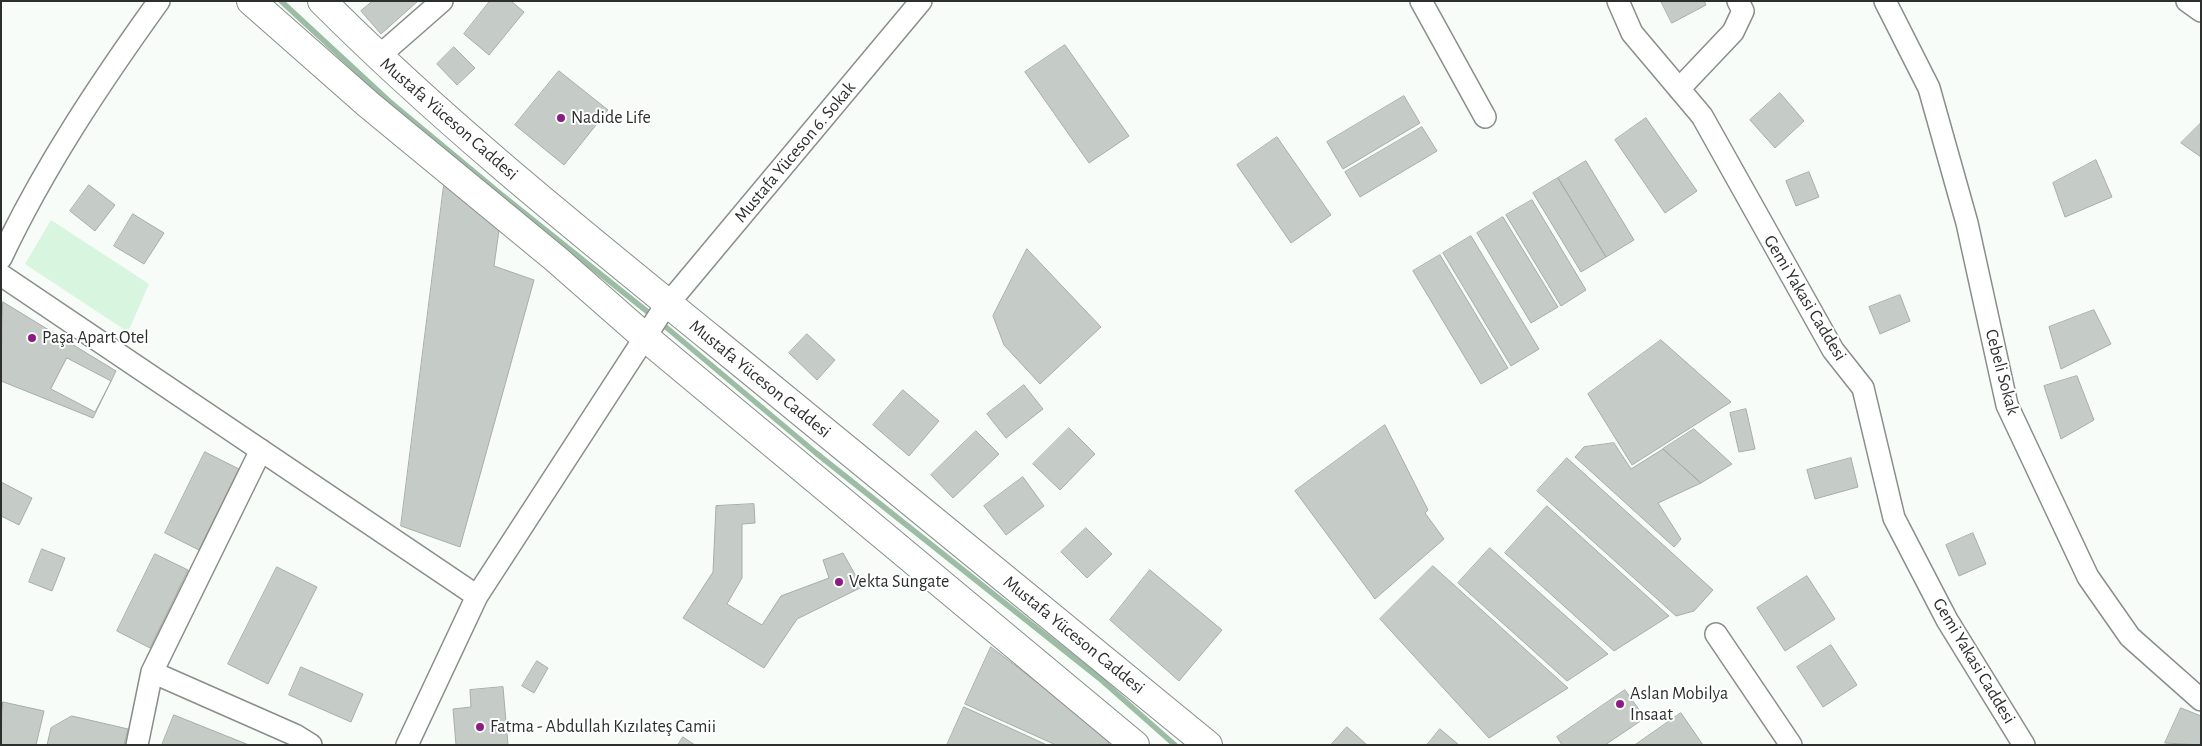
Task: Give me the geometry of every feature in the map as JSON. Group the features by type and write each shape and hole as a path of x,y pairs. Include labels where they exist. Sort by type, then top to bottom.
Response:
{"street":[{"path":"1,258 35,191 114,64 159,1"},
{"name":"Mustafa Yüceson Caddesi","path":"251,1 369,105 556,258 657,319 1208,745"},
{"name":"Mustafa Yüceson Caddesi","path":"322,1 378,57 447,118 657,319 1135,745"},
{"path":"378,57 442,1"},
{"name":"Mustafa Yüceson 6. Sokak","path":"407,745 477,596 657,319 921,1"},
{"path":"1421,1 1485,117"},
{"name":"Gemi Yakasi Caddesi","path":"1618,1 1632,33 1702,116 1833,350 1863,388 1894,518 1947,620 2024,745"},
{"path":"1679,89 1733,32 1743,11 1738,1"},
{"name":"Cebeli Sokak","path":"1886,1 1929,88 1967,223 2007,405 2088,577 2130,637 2201,700"},
{"path":"2187,1 2201,11"},
{"path":"1,275 477,596"},
{"path":"137,745 152,672 261,450"},
{"path":"1716,634 1791,745"},
{"path":"152,672 295,735 311,745"}],"green space":[{"path":"51,220 149,284 128,332 25,264"}],"building":[{"path":"373,1 418,1 381,34 361,11"},
{"path":"490,1 511,1 524,12 489,55 464,34"},
{"path":"1661,1 1704,1 1706,5 1672,23"},
{"path":"1065,45 1129,136 1089,163 1025,72"},
{"path":"454,47 475,68 457,85 437,64"},
{"name":"Nadide Life","path":"559,71 608,110 564,165 515,125"},
{"path":"1780,93 1804,121 1775,148 1750,120"},
{"path":"1404,96 1420,123 1343,169 1327,142"},
{"path":"1646,118 1697,191 1665,213 1615,140"},
{"path":"2201,123 2201,157 2181,143"},
{"path":"1422,127 1437,151 1360,197 1345,172"},
{"path":"1277,137 1331,215 1291,243 1237,165"},
{"path":"2096,160 2112,197 2065,217 2053,183"},
{"path":"1586,161 1634,240 1606,257 1558,178"},
{"path":"1809,172 1819,197 1796,206 1786,181"},
{"path":"445,177 501,216 494,266 534,280 460,547 401,526"},
{"path":"1558,178 1606,257 1581,272 1533,193"},
{"path":"89,185 115,205 95,231 70,211"},
{"path":"1532,200 1586,290 1561,306 1506,215"},
{"path":"133,214 164,233 144,264 114,246"},
{"path":"1503,217 1558,307 1531,323 1477,233"},
{"path":"1471,236 1539,349 1511,366 1443,253"},
{"path":"1027,249 1101,327 1040,384 1004,345 993,316"},
{"path":"1440,255 1508,368 1481,384 1413,271"},
{"path":"1900,295 1910,321 1880,334 1869,307"},
{"name":"Paşa Apart Otel","path":"3,302 116,371 93,418 1,381"},
{"path":"2094,310 2111,344 2061,369 2049,327"},
{"path":"807,334 835,360 817,380 789,353"},
{"path":"1661,340 1731,402 1632,465 1588,394"},
{"path":"67,358 111,381 95,412 51,389"},
{"path":"2077,376 2094,420 2061,439 2044,386"},
{"path":"1024,385 1043,409 1006,438 987,414"},
{"path":"903,390 939,421 909,456 873,425"},
{"path":"1746,409 1755,449 1739,452 1730,413"},
{"path":"1385,425 1428,510 1425,513 1444,539 1375,599 1295,491"},
{"path":"1069,428 1095,454 1060,490 1033,464"},
{"path":"1694,429 1732,464 1701,483 1663,449"},
{"path":"976,431 999,454 953,498 931,475"},
{"path":"1614,443 1631,469 1663,449 1701,483 1658,503 1681,539 1674,547 1575,457 1584,447"},
{"path":"205,452 239,469 199,550 165,533"},
{"path":"1567,458 1713,590 1694,611 1676,616 1537,491"},
{"path":"1851,458 1858,487 1815,499 1807,470"},
{"path":"1023,477 1044,506 1006,535 984,506"},
{"path":"1,482 32,498 19,525 1,516"},
{"name":"Vekta Sungate","path":"754,504 755,523 742,524 742,578 727,604 762,625 781,596 829,578 823,560 843,553 862,587 797,619 764,668 683,618 713,572 716,506"},
{"path":"1547,506 1669,616 1614,651 1505,553"},
{"path":"1086,528 1112,554 1087,578 1061,552"},
{"path":"1973,533 1986,564 1959,576 1946,545"},
{"path":"1490,548 1608,654 1567,681 1458,583"},
{"path":"42,549 65,558 52,591 29,582"},
{"path":"155,554 188,570 150,648 117,631"},
{"path":"1433,566 1568,688 1489,738 1380,619"},
{"path":"277,567 317,587 268,684 228,664"},
{"path":"1150,570 1222,630 1179,681 1110,620"},
{"path":"1807,576 1835,619 1785,651 1757,608"},
{"path":"1831,645 1857,685 1823,707 1797,667"},
{"path":"991,647 1111,739 1108,745 1056,745 965,704"},
{"path":"537,661 548,668 534,693 522,686"},
{"path":"301,667 363,694 351,722 289,695"},
{"name":"Fatma - Abdullah Kızılateş Camii","path":"503,687 508,745 456,745 453,709 471,707 470,690"},
{"name":"Aslan Mobilya Insaat","path":"1625,690 1645,718 1605,745 1562,745 1557,737"},
{"path":"3,702 44,711 36,745 1,745"},
{"path":"964,707 1047,745 947,745"},
{"path":"2181,708 2201,716 2201,745 2165,743"},
{"path":"1681,713 1703,745 1635,745"},
{"path":"174,715 249,745 162,745"},
{"path":"72,716 128,729 124,745 47,745 51,728"},
{"path":"1347,727 1367,745 1331,745"},
{"path":"1440,729 1459,745 1427,745"},
{"path":"683,737 695,745 678,745"}],"waterway":[{"path":"281,1 389,101 654,317"},
{"path":"661,323 816,453 1099,678 1175,745"}],"place":[{"name":"Nadide Life","path":"561,118"},
{"name":"Paşa Apart Otel","path":"32,338"},
{"name":"Vekta Sungate","path":"839,582"},
{"name":"Aslan Mobilya Insaat","path":"1620,704"},
{"name":"Fatma - Abdullah Kızılateş Camii","path":"480,727"}]}
